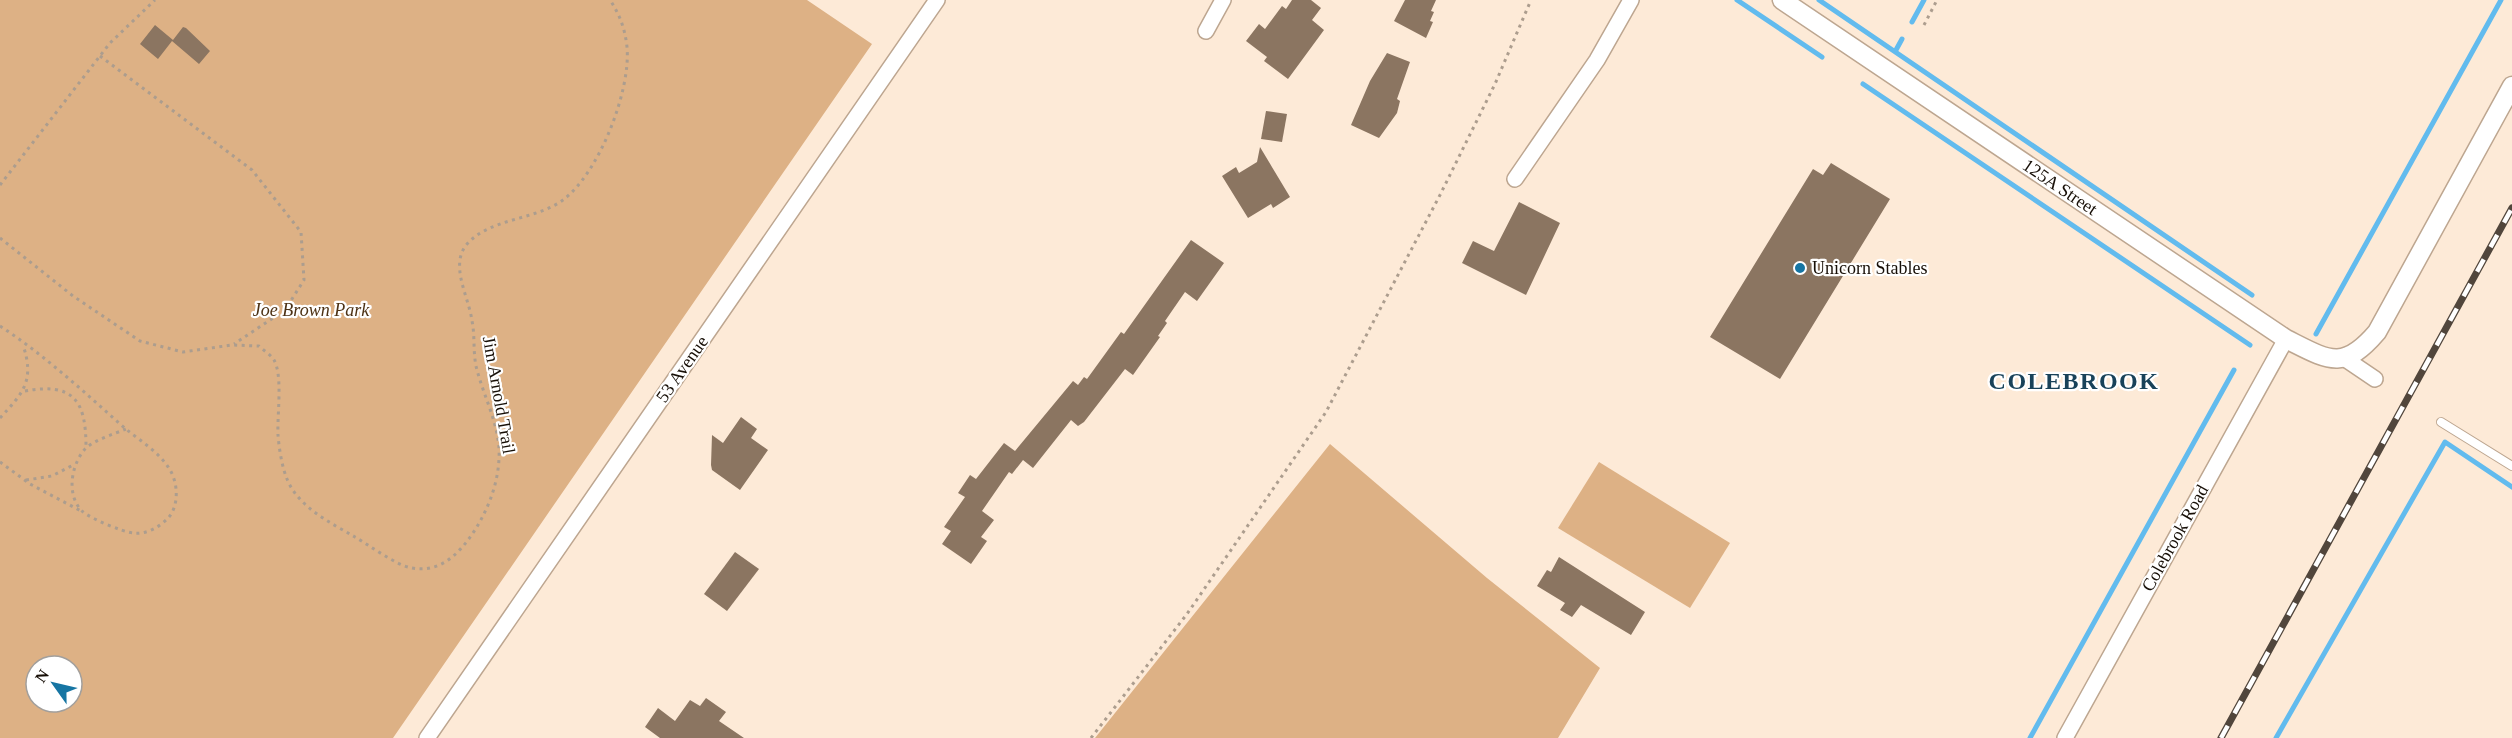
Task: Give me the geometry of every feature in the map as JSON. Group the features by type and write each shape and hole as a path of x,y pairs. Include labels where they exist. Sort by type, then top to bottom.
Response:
{"street":[{"name":"53 Avenue","path":"427,738 937,0"},
{"path":"1206,31 1223,0"},
{"path":"1515,179 1597,60 1631,0"},
{"name":"125A Street","path":"1782,0 2286,339 2317,354 2344,358 2376,379"},
{"path":"2344,358 2362,350 2377,332 2512,86"},
{"name":"Colebrook Road","path":"2064,738 2286,339"}],"lane":[{"path":"2441,422 2512,466"}],"path":[{"path":"0,185 100,56 155,0"},
{"name":"Jim Arnold Trail","path":"0,238 73,296 140,341 183,352 232,345 259,346 274,360 278,379 278,438 287,481 306,505 325,519 409,568 429,569 453,559 476,531 488,504 499,458 496,432 476,364 472,320 460,273 461,253 469,241 488,231 561,202 577,187 597,160 608,136 621,95 627,49 621,16 610,0"},
{"path":"1091,738 1187,614 1326,412 1440,195 1495,84 1531,0"},
{"path":"1923,25 1937,0"},
{"path":"100,56 252,170 301,232 304,280 285,310 232,345"},
{"path":"0,326 66,375 170,469 176,485 175,505 170,516 157,529 133,533 82,511 25,480 0,462"},
{"path":"23,343 28,358 25,391"},
{"path":"0,418 25,391 46,387 66,392 81,404 86,423 86,447"},
{"path":"82,511 72,491 75,464 86,447 126,429"},
{"path":"25,480 52,476 75,464"}],"green space":[{"name":"Joe Brown Park","path":"0,0 807,0 872,44 393,738 0,738"},
{"path":"1330,444 1487,578 1600,668 1558,738 1095,738"},
{"path":"1599,462 1730,543 1690,608 1558,528"}],"building":[{"path":"1292,0 1311,0 1321,8 1312,20 1324,30 1288,79 1264,61 1267,57 1246,41 1259,24 1265,29 1282,6 1286,9"},
{"path":"1405,0 1436,0 1431,11 1434,12 1430,21 1433,22 1426,38 1394,21"},
{"path":"155,25 173,40 183,27 186,28 210,51 199,64 172,41 158,59 140,44"},
{"path":"1387,53 1410,62 1397,99 1400,101 1397,113 1379,138 1351,125 1370,81"},
{"path":"1266,111 1287,114 1282,142 1261,139"},
{"path":"1260,147 1290,197 1273,208 1271,204 1248,218 1222,176 1236,167 1239,173 1257,162"},
{"name":"Unicorn Stables","path":"1831,163 1890,199 1780,379 1710,337 1813,169 1823,175"},
{"path":"1519,202 1560,223 1526,295 1462,263 1473,241 1494,251"},
{"path":"1191,240 1224,263 1197,301 1185,292 1165,321 1167,323 1158,336 1160,337 1133,375 1125,369 1084,422 1078,426 1071,420 1033,468 1023,460 1012,474 1009,472 982,511 994,520 981,537 987,541 971,564 942,544 951,531 944,527 965,497 958,493 970,475 976,479 1004,443 1015,451 1073,381 1078,385 1084,377 1087,379 1121,332 1124,334"},
{"path":"741,417 757,429 751,438 768,450 740,490 712,470 711,465 712,435 723,443"},
{"path":"735,552 759,569 727,611 704,594"},
{"path":"1559,557 1645,612 1631,635 1581,605 1572,617 1560,610 1565,603 1537,586 1547,570 1551,572"},
{"path":"706,698 726,712 719,721 744,738 660,738 645,727 658,708 675,721 690,700 700,706"}],"waterway":[{"path":"1737,0 1822,57"},
{"path":"1819,0 2252,295"},
{"path":"1912,22 1924,0"},
{"path":"2316,334 2501,0"},
{"path":"1896,50 1902,39"},
{"path":"1863,84 2250,345"},
{"path":"2030,738 2234,370"},
{"path":"2276,738 2445,442 2512,487"}],"railway":[{"path":"2221,738 2512,208"}],"place":[{"name":"Unicorn Stables","path":"1800,268"}],"district":[{"name":"COLEBROOK","path":"2074,381"}]}
